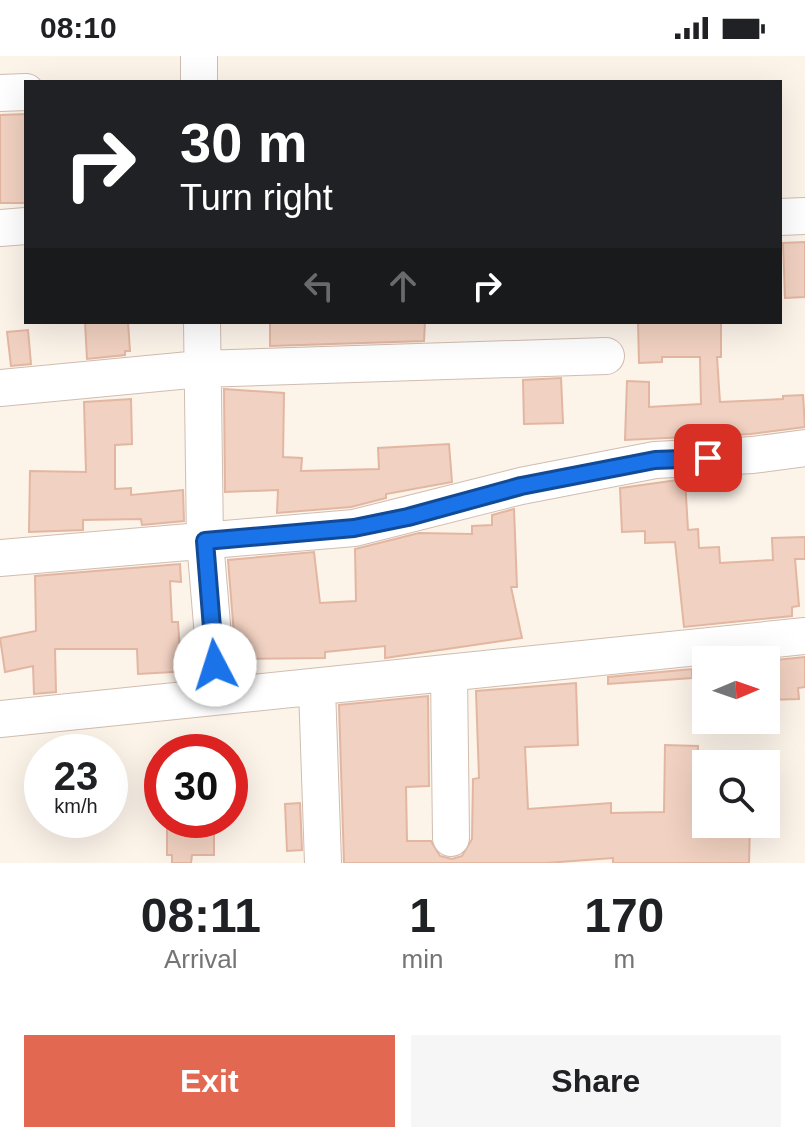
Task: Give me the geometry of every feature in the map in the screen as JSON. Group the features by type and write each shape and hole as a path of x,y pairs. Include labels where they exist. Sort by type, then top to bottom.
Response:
{"street":[{"path":"199,56 199,80"},
{"path":"0,93 24,92"},
{"path":"782,217 805,216"},
{"path":"0,228 24,226"},
{"path":"202,324 200,369 205,541 218,696"},
{"path":"0,388 200,369 606,356"},
{"path":"0,558 354,528 408,517 521,486 655,460 753,455 805,448"},
{"path":"0,719 805,636"},
{"path":"449,673 451,838"},
{"path":"317,688 323,863"}],"building":[{"path":"24,114 24,203 0,203 0,115"},
{"path":"805,242 805,297 785,298 783,243"},
{"path":"85,324 128,324 130,351 125,351 125,355 87,359"},
{"path":"270,324 425,324 424,341 270,346"},
{"path":"638,324 721,324 721,357 717,357 720,402 803,395 805,427 751,434 625,440 627,381 649,382 649,407 701,404 700,357 662,357 662,362 639,363"},
{"path":"28,330 31,364 11,366 7,332"},
{"path":"561,378 563,423 524,424 523,380"},
{"path":"224,389 284,393 283,457 302,458 301,471 379,469 378,448 449,444 452,482 386,494 386,498 351,507 277,513 278,490 225,492"},
{"path":"131,399 132,444 115,445 115,489 131,488 131,495 183,490 184,521 142,525 141,519 83,520 83,530 29,532 30,471 86,472 84,402"},
{"path":"685,479 688,530 698,529 699,548 719,547 720,563 773,560 772,538 805,537 805,559 795,559 799,606 792,607 792,616 684,627 675,542 645,543 645,531 622,532 620,488"},
{"path":"514,509 517,587 511,587 522,638 385,658 385,646 325,652 325,658 236,659 228,560 314,552 320,603 356,601 355,549 419,533 472,534 472,526 492,525 492,515"},
{"path":"180,564 181,582 170,581 172,622 178,622 180,652 190,651 191,671 138,674 137,649 55,649 56,692 34,694 33,666 5,672 0,638 36,631 35,576"},
{"path":"805,657 805,687 798,688 799,699 780,700 780,660"},
{"path":"692,669 692,678 608,684 608,677"},
{"path":"576,683 578,745 525,747 528,809 611,803 611,813 664,812 665,745 698,746 698,750 692,750 692,838 750,838 749,863 613,863 613,858 546,863 344,863 339,705 428,696 429,786 406,787 407,841 431,841 440,856 452,859 462,856 472,839 473,779 479,778 476,691"},
{"path":"300,803 302,850 287,851 285,804"},
{"path":"167,838 214,838 214,855 192,855 191,863 172,863 172,855 167,855"}],"route":[{"path":"215,665 205,541 354,528 408,517 521,486 655,460 708,458"}]}
